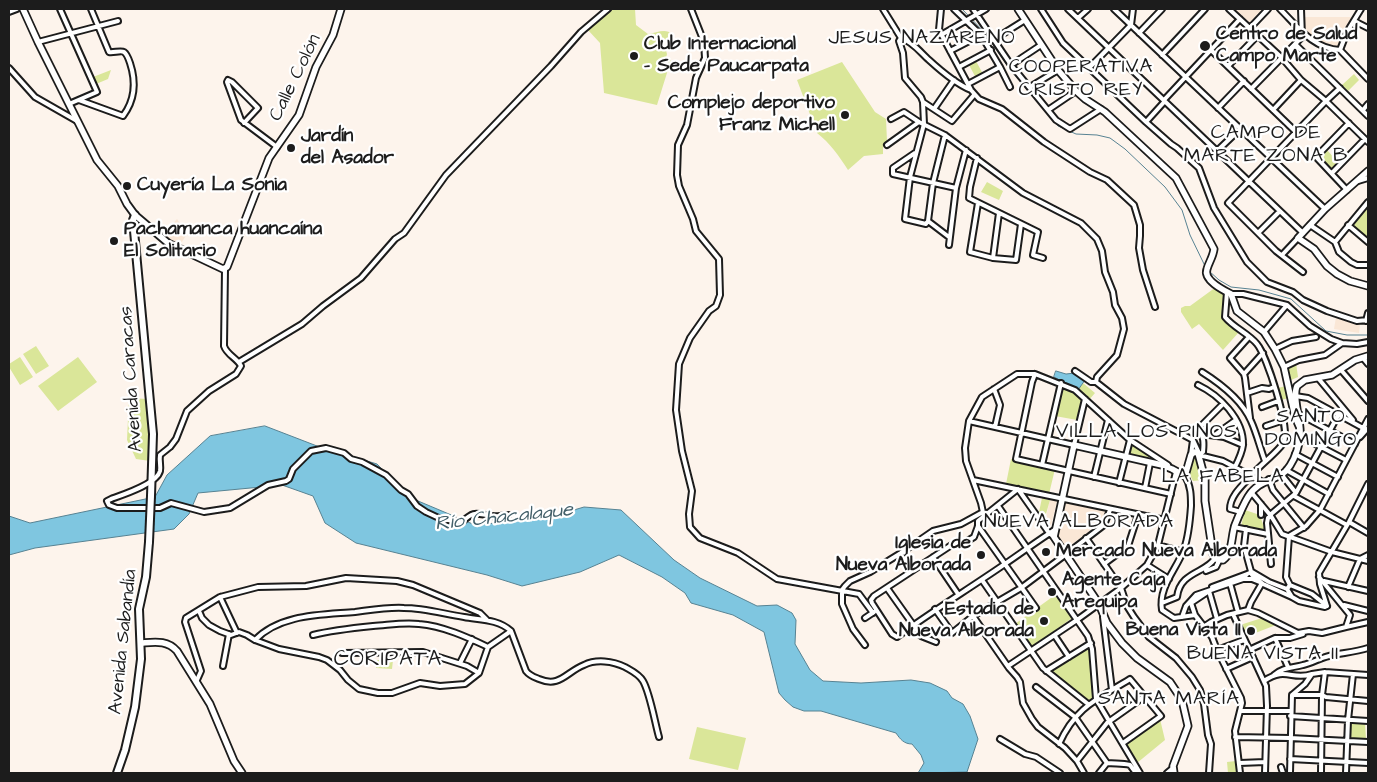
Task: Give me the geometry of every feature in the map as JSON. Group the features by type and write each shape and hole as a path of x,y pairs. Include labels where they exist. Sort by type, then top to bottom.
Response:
{"main road":[{"path":"23,9 96,160 118,186 135,215 168,242 225,269"},
{"name":"Calle Colón","path":"225,269 269,158 299,115 316,68 333,35 341,9"},
{"path":"1018,9 1058,70 1076,91 1102,109 1176,178 1214,250 1207,269 1207,276 1211,281 1229,293 1237,311 1264,332 1275,349 1284,367 1300,432"},
{"path":"1368,171 1325,210 1300,236 1336,274 1350,281 1368,286"},
{"name":"Avenida Caracas","path":"135,215 133,220 153,434 149,542"},
{"path":"1173,771 1187,730 1188,722 1182,700 1170,682 1137,658 1111,629 1102,615 1099,604 1052,535 1056,529 1074,445 1150,463 1174,470 1185,476 1190,455 1196,452 1199,455 1205,479 1207,520 1213,554 1217,560 1226,558 1230,551 1234,526 1252,492 1266,481 1286,470 1296,454 1300,432 1295,396 1298,384 1306,380 1332,375 1352,362 1366,357"},
{"name":"Avenida Sabandía","path":"117,773 125,750 141,659 139,609 146,577 149,542"},
{"path":"141,643 159,641 172,646 177,651 197,680 210,704 234,761 242,773"}],"street":[{"path":"9,12 17,9"},
{"path":"60,9 97,92 69,104"},
{"path":"79,100 123,116 133,97 133,72 125,52 109,52 91,9"},
{"path":"239,362 296,328 361,278 395,239 404,233 446,175 552,66 580,32 608,9"},
{"path":"691,9 702,32 705,58 696,78 687,125 678,145 677,175 679,186 693,218 696,231 719,259 720,295 716,306 710,311 690,338 679,364 676,410 682,451 692,491 691,528 700,538 738,554 777,579 859,594 894,636 897,637 958,594 1052,535 1018,489"},
{"path":"883,9 901,38 904,38 954,80 971,90"},
{"path":"940,9 938,29 974,95 982,101 1002,108 1044,142 1090,172 1102,176 1134,205 1140,225 1139,248 1143,270 1155,307"},
{"path":"954,9 980,35 991,50 1010,87"},
{"path":"973,9 1011,65 1056,120 1070,129 1102,109"},
{"path":"941,35 986,9"},
{"path":"1041,9 1063,43 1146,122 1199,168 1214,208 1247,262 1264,279 1271,284 1293,292 1303,300 1352,320 1367,321 1368,313"},
{"path":"1068,9 1249,182 1300,236 1282,255"},
{"path":"1078,18 1088,9"},
{"path":"1114,9 1325,210"},
{"path":"1089,68 1131,25 1133,9"},
{"path":"1139,33 1162,9"},
{"path":"1162,55 1205,9"},
{"path":"1229,9 1282,58 1300,80 1326,101 1367,141 1332,173"},
{"path":"1250,28 1268,9"},
{"path":"1280,9 1311,40 1333,50 1340,50 1368,78"},
{"path":"1251,88 1302,37 1302,9"},
{"path":"1340,50 1347,32 1361,9"},
{"path":"1146,122 1240,19"},
{"path":"38,42 118,20"},
{"path":"993,40 1025,20"},
{"path":"1354,21 1368,28"},
{"path":"950,51 980,35"},
{"path":"1228,66 1258,35"},
{"path":"901,38 899,41 903,53 905,78 923,102 922,123 910,177 905,218 926,224 928,221"},
{"path":"1011,65 1041,45"},
{"path":"1296,45 1368,116"},
{"path":"959,68 991,50"},
{"path":"1210,50 1297,133"},
{"path":"968,84 1000,67"},
{"path":"9,68 35,97 77,121"},
{"path":"1030,87 1058,70"},
{"path":"244,123 258,108 228,80 227,82 240,118 244,123 277,147"},
{"path":"934,109 954,80"},
{"path":"1273,110 1300,80"},
{"path":"1218,108 1244,81"},
{"path":"1303,272 1258,233 1228,203 1340,88"},
{"path":"1048,110 1076,91"},
{"path":"923,102 954,120 974,95"},
{"path":"1362,110 1368,104"},
{"path":"892,119 904,112 945,135 1023,193 1081,223 1097,239 1102,251 1105,272 1113,292 1115,305 1122,318 1124,329 1117,355 1097,376 1096,382"},
{"path":"887,145 922,123"},
{"path":"1348,190 1316,157 1349,123"},
{"path":"1216,150 1240,128"},
{"path":"928,221 933,183 945,135"},
{"path":"949,245 956,188 966,150"},
{"path":"915,152 892,170 895,175 956,188"},
{"path":"977,158 969,198 1038,232 1033,255 1043,258"},
{"path":"1357,181 1368,178"},
{"path":"1335,242 1368,202"},
{"path":"978,203 970,252 993,258 1016,260 1021,224"},
{"path":"1258,233 1279,212"},
{"path":"993,258 999,214"},
{"path":"928,221 949,237"},
{"path":"1310,225 1335,242 1339,252 1351,262 1357,265 1368,265"},
{"path":"1348,225 1368,242"},
{"path":"225,269 224,348 241,366 236,374 209,391 186,412 176,439 160,455 159,474 140,488 111,499 107,502 109,506 117,508 160,508 171,503 204,512 230,508 268,485 286,481 293,469 311,451 326,448 344,453 351,459 362,462 386,475 401,490 408,494 417,506 441,519 462,522 472,514 508,515"},
{"path":"1241,512 1230,509 1230,504 1239,488 1284,442 1285,437 1284,420 1263,353 1256,343 1225,317 1229,293 1243,294 1287,305 1310,326 1331,339 1342,343 1358,344 1368,342"},
{"path":"1264,332 1287,305"},
{"path":"1249,337 1230,358 1246,378 1251,420 1265,461"},
{"path":"1275,349 1292,341 1316,337"},
{"path":"1284,367 1299,360 1329,353 1342,343"},
{"path":"1244,374 1263,353"},
{"path":"1366,357 1368,364"},
{"path":"1341,370 1368,401"},
{"path":"1075,371 1091,382 1096,382 1124,404 1193,440 1199,455"},
{"path":"1202,372 1225,389 1251,420"},
{"path":"983,514 966,454 969,420 982,397 1017,374 1035,374 1075,390 1130,440 1174,470 1171,494 1158,545 1147,565 1121,588 1055,636 1030,650 1008,666"},
{"path":"1035,374 1016,459 1171,494"},
{"path":"1318,378 1353,420 1364,427"},
{"path":"1042,465 1061,383"},
{"path":"1198,385 1224,404 1241,430 1243,445 1235,467"},
{"path":"1247,393 1262,388 1269,389 1274,387"},
{"path":"994,389 1000,405 995,426"},
{"path":"1295,396 1308,398 1364,427"},
{"path":"969,420 1074,445 1085,399"},
{"path":"1262,407 1278,401"},
{"path":"1199,455 1203,452 1202,434 1198,429 1224,404"},
{"path":"1271,564 1268,518 1295,494 1342,408"},
{"path":"1299,414 1355,444"},
{"path":"1289,536 1304,528 1320,510 1368,419"},
{"path":"1094,477 1108,420"},
{"path":"1215,435 1236,420"},
{"path":"1266,426 1284,420"},
{"path":"1300,432 1321,447 1346,460"},
{"path":"1202,434 1224,437 1243,445"},
{"path":"1119,482 1130,440"},
{"path":"1190,455 1193,440"},
{"path":"1296,454 1338,477"},
{"path":"1199,455 1223,461 1266,481 1304,528"},
{"path":"1145,488 1150,463"},
{"path":"1286,470 1329,494"},
{"path":"1281,474 1295,494 1320,510 1368,533"},
{"path":"1185,476 1189,484 1191,497 1189,529 1184,552 1177,561 1170,580 1162,592 1162,610 1174,618 1195,615"},
{"path":"973,480 1164,520"},
{"path":"1327,606 1319,576 1320,570 1348,524 1368,484"},
{"path":"865,645 846,616 841,599 842,590 850,581 870,572 933,531 961,524 998,506 1018,489"},
{"path":"1252,492 1271,516 1282,534 1332,552 1368,561"},
{"path":"1261,504 1261,515"},
{"path":"998,506 1088,636 1096,699 1140,773"},
{"path":"935,610 952,633 973,616 1021,588 1104,525 1110,510"},
{"path":"875,612 871,600 953,544 961,544 969,540 976,534 977,523 983,514"},
{"path":"1104,564 1128,546 1138,515"},
{"path":"978,526 1036,608"},
{"path":"1234,526 1268,534"},
{"path":"1246,529 1244,546 1249,573 1262,583"},
{"path":"1289,536 1286,577 1292,597"},
{"path":"1086,538 1121,588 1126,606 1139,624 1150,637 1176,658 1200,690 1211,744 1208,773"},
{"path":"1158,545 1184,552"},
{"path":"1348,587 1360,559 1368,555"},
{"path":"933,557 958,594"},
{"path":"1206,571 1216,567 1217,560"},
{"path":"1162,604 1178,597 1179,590 1196,571 1217,560"},
{"path":"1147,565 1170,580"},
{"path":"1244,579 1249,573"},
{"path":"1182,617 1186,606 1202,591 1249,573 1275,585 1312,594 1327,606"},
{"path":"1319,576 1350,615 1346,627"},
{"path":"1275,585 1286,577"},
{"path":"197,680 201,674 200,668 185,620 220,597 258,587 306,586 346,578 397,582 414,585 464,606 480,613 487,620"},
{"path":"1199,594 1244,579 1252,579 1299,601 1325,608 1327,606"},
{"path":"982,580 1046,671 1088,704"},
{"path":"1324,581 1368,592"},
{"path":"1230,583 1238,612"},
{"path":"1248,610 1262,583"},
{"path":"887,588 920,636 936,642"},
{"path":"1208,591 1191,603 1195,615 1212,637 1226,669 1240,693 1242,703 1235,737 1240,773"},
{"path":"1208,591 1217,620"},
{"path":"220,597 238,633"},
{"path":"1337,601 1346,606 1368,612"},
{"path":"255,640 275,626 307,616 371,610 410,608 487,620 507,627 511,631 526,671 530,676 548,683 555,682 584,665 595,662 610,662 621,665 636,673 643,681 659,737"},
{"path":"1205,626 1238,612 1248,610 1298,633 1322,633 1368,622"},
{"path":"199,611 209,626 229,634 244,634 279,649 327,660 340,670 348,680 366,692 392,693 420,683 456,686 465,684 472,680 479,672 488,647 511,631"},
{"path":"865,618 875,612"},
{"path":"1233,614 1264,681 1267,698 1265,773"},
{"path":"1102,615 1112,690"},
{"path":"973,616 1020,682 1023,704 1032,719 1077,761 1084,773"},
{"path":"312,635 333,630 404,623 420,624 439,627 488,647"},
{"path":"1249,650 1275,638 1290,638 1304,633"},
{"path":"223,666 229,634"},
{"path":"1055,636 1069,657"},
{"path":"1275,638 1288,667"},
{"path":"460,664 472,639"},
{"path":"1217,650 1244,640"},
{"path":"1046,671 1090,643"},
{"path":"1264,681 1279,670 1288,667 1294,668 1329,656 1368,648"},
{"path":"342,653 423,652 479,672"},
{"path":"1226,669 1252,657"},
{"path":"1274,675 1285,673 1294,676 1307,676 1325,672 1368,675"},
{"path":"1321,773 1322,696 1325,672"},
{"path":"1290,773 1290,714 1292,695 1305,684 1312,674"},
{"path":"1346,773 1348,720 1353,674"},
{"path":"1060,744 1065,731 1088,704 1130,679 1161,716 1122,743"},
{"path":"1036,687 1075,717 1107,763"},
{"path":"1292,695 1368,701"},
{"path":"1077,761 1109,720 1145,696"},
{"path":"1240,711 1266,711 1322,718 1368,721"},
{"path":"1235,737 1368,742"},
{"path":"1000,739 1025,754 1036,757 1060,773"},
{"path":"1290,759 1368,763"},
{"path":"1107,763 1116,764 1122,762 1130,765 1136,773"},
{"path":"1240,763 1265,762"},
{"path":"1099,773 1107,763"},
{"path":"1281,767 1283,773"},
{"path":"1167,773 1173,771"}],"shaded area":[{"path":"1233,9 1263,9 1249,22"},
{"path":"1304,17 1355,17 1338,47 1322,44 1308,36 1305,31"},
{"path":"177,219 187,234 180,245 169,241 163,235"},
{"path":"1336,317 1360,325 1359,333 1334,329"},
{"path":"1050,499 1057,501 1050,529 1045,522"},
{"path":"1064,502 1105,511 1105,513 1102,522 1064,550 1056,538"}],"green space":[{"name":"Club Internacional - Sede Paucarpata","path":"613,9 635,9 636,25 648,34 664,31 672,34 672,40 666,41 664,44 667,54 666,58 671,60 657,105 604,93 600,43 587,29"},
{"path":"976,61 983,74 976,78 969,65"},
{"name":"Complejo deportivo Franz Michell","path":"842,62 875,112 886,119 887,141 883,148 883,154 864,156 848,170 834,150 817,133 797,80"},
{"path":"111,70 108,79 96,84 93,77"},
{"path":"1354,74 1359,80 1348,91 1342,85"},
{"path":"1327,150 1338,162 1331,169 1320,157"},
{"path":"987,182 1003,191 999,200 981,192"},
{"path":"1368,207 1368,239 1353,226"},
{"path":"1216,287 1225,294 1224,317 1239,332 1223,350 1199,324 1192,329 1181,312 1181,308 1190,306"},
{"path":"36,346 49,366 36,374 23,354"},
{"path":"20,357 33,377 20,385 9,364"},
{"path":"78,357 97,382 58,411 38,386"},
{"path":"1296,363 1298,377 1289,381 1287,368"},
{"path":"1083,383 1095,393 1089,400 1078,390"},
{"path":"1062,385 1082,398 1077,420 1055,416"},
{"path":"1286,386 1289,398 1281,400 1278,388"},
{"path":"129,398 147,399 150,461 136,459 127,440"},
{"path":"1131,443 1149,456 1148,460 1128,455"},
{"path":"1197,456 1203,480 1193,481 1190,475 1192,457"},
{"path":"1011,459 1055,469 1049,494 1006,484"},
{"path":"1042,498 1050,500 1046,514 1039,512"},
{"path":"1245,510 1260,515 1265,531 1241,526"},
{"name":"Estadio de Nueva Alborada","path":"1055,595 1072,618 1031,648 1015,624"},
{"name":"Buena Vista II","path":"1262,618 1276,625 1245,637 1240,625"},
{"path":"1090,646 1095,698 1087,701 1049,671"},
{"path":"377,660 393,660 392,669 376,668"},
{"path":"1160,719 1165,740 1137,763 1126,744"},
{"path":"1350,722 1365,723 1366,739 1350,739"},
{"path":"697,727 746,738 738,770 689,759"},
{"path":"1236,761 1237,773 1228,773 1227,762"}],"water":[{"path":"1056,371 1066,374 1075,373 1085,380 1078,390 1054,377"},
{"path":"265,426 317,446 377,464 411,498 475,525 547,518 584,507 621,510 674,560 700,578 757,606 777,605 792,613 796,620 795,644 810,670 823,681 861,683 911,680 930,683 947,691 952,698 963,704 970,716 978,739 967,772 918,773 924,763 921,755 912,744 903,741 896,733 821,711 804,711 793,707 779,693 764,632 733,615 691,603 685,593 662,577 619,555 580,572 522,586 487,575 356,543 325,523 313,496 282,485 198,493 189,514 174,529 35,548 9,555 9,516 30,523 155,497 167,475 210,436"}],"waterway":[{"path":"962,9 985,33 1009,68 1058,126 1076,134 1110,138 1125,149 1165,187 1182,210 1190,235 1205,266"},
{"path":"1209,271 1231,287 1259,290 1291,299 1326,331 1347,335 1368,335"}],"place":[{"name":"Centro de Salud Campo Marte","path":"1205,46"},
{"name":"Club Internacional - Sede Paucarpata","path":"634,56"},
{"name":"Complejo deportivo Franz Michell","path":"845,115"},
{"name":"Jardín del Asador","path":"291,148"},
{"name":"Cuyería La Sonia","path":"127,186"},
{"name":"Pachamanca huancaína El Solitario","path":"114,241"},
{"name":"Mercado Nueva Alborada","path":"1046,552"},
{"name":"Iglesia de Nueva Alborada","path":"981,555"},
{"name":"Agente Caja Arequipa","path":"1052,592"},
{"name":"Estadio de Nueva Alborada","path":"1044,621"},
{"name":"Buena Vista II","path":"1251,631"}],"district":[{"name":"JESUS NAZARENO","path":"922,39"},
{"name":"COOPERATIVA CRISTO REY","path":"1081,80"},
{"name":"CAMPO DE MARTE ZONA B","path":"1266,146"},
{"name":"SANTO DOMINGO","path":"1311,430"},
{"name":"VILLA LOS PINOS","path":"1147,433"},
{"name":"LA FABELA","path":"1223,478"},
{"name":"NUEVA ALBORADA","path":"1079,523"},
{"name":"BUENA VISTA II","path":"1263,655"},
{"name":"CORIPATA","path":"388,661"},
{"name":"SANTA MARÍA","path":"1169,700"}],"water label":[{"name":"Río Chacalaque","path":"504,518"}]}
